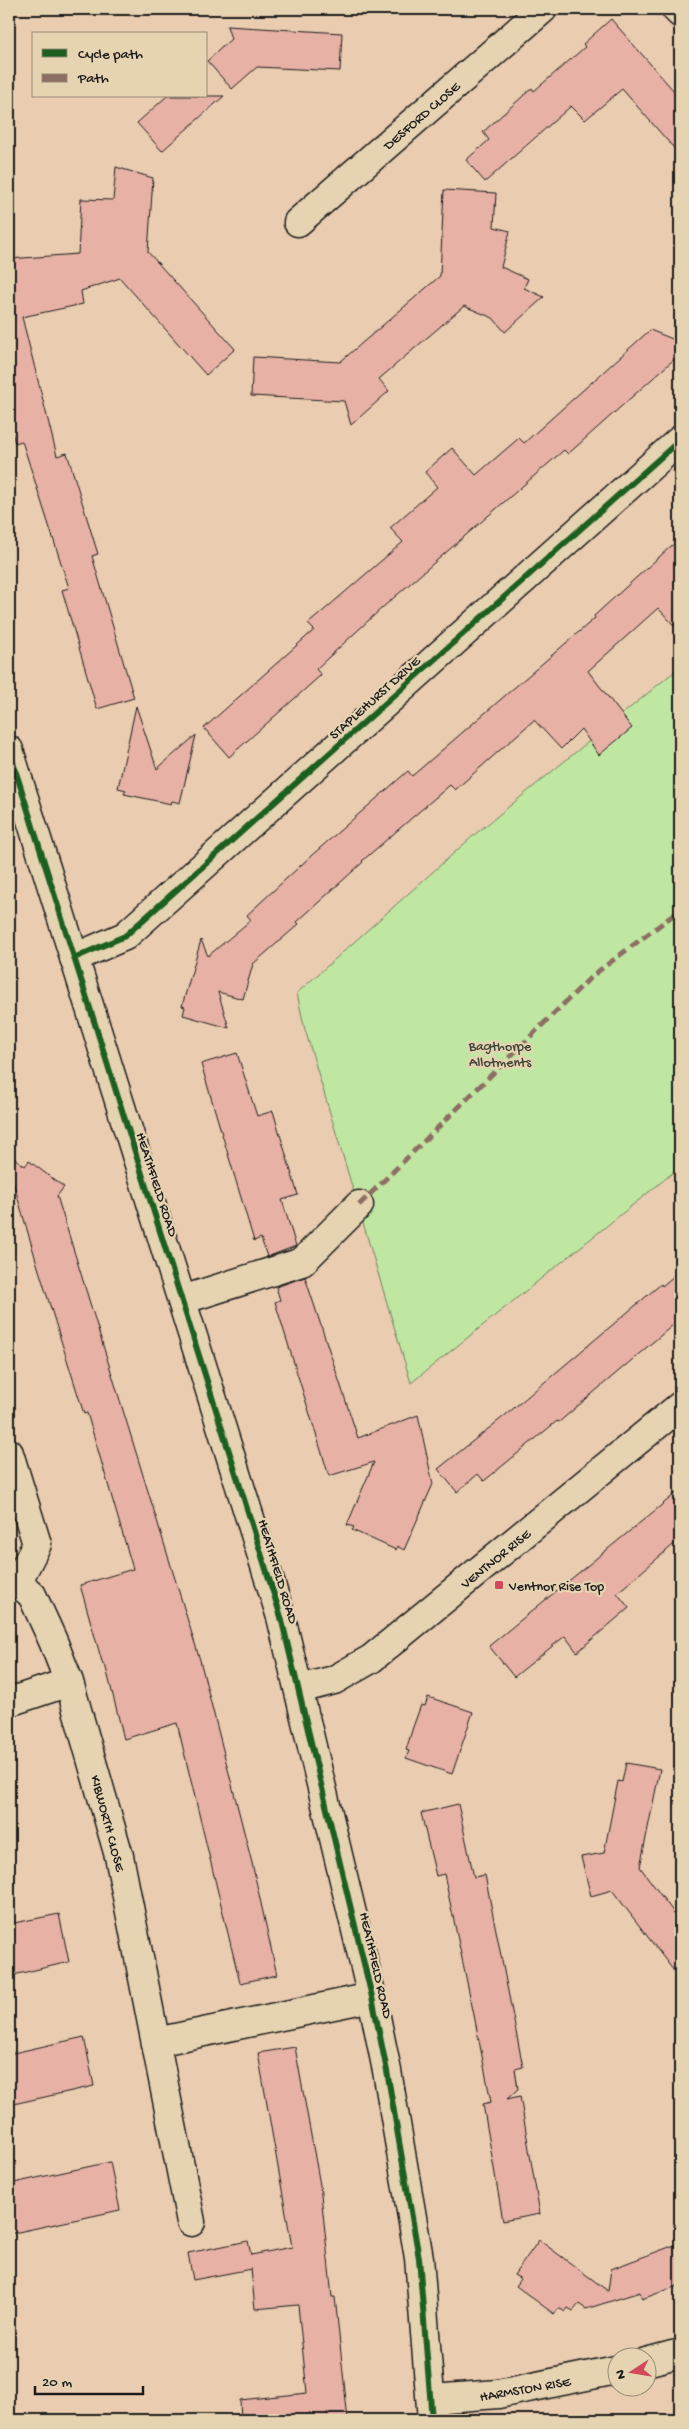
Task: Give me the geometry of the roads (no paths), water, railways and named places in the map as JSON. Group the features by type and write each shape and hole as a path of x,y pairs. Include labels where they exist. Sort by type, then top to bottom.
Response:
{"street":[{"name":"DESFORD CLOSE","path":"298,222 544,9"},
{"path":"676,9 680,13"},
{"name":"STAPLEHURST DRIVE","path":"74,958 126,936 680,440"},
{"name":"HEATHFIELD ROAD","path":"9,750 281,1617 372,1997 419,2258 432,2409"},
{"path":"182,1300 302,1262 358,1205"},
{"name":"VENTNOR RISE","path":"299,1689 334,1680 371,1659 680,1406"},
{"path":"9,1453 37,1544 13,1578"},
{"name":"KIBWORTH CLOSE","path":"13,1578 32,1595 69,1682 119,1856 191,2222"},
{"path":"9,1702 69,1682"},
{"path":"156,2042 372,1997"},
{"path":"656,2359 680,2353"},
{"name":"HARMSTON RISE","path":"432,2409 606,2372"}],"place":[{"name":"Ventnor Rise Top","path":"499,1585"}],"park label":[{"name":"Bagthorpe Allotments","path":"500,1054"}]}
